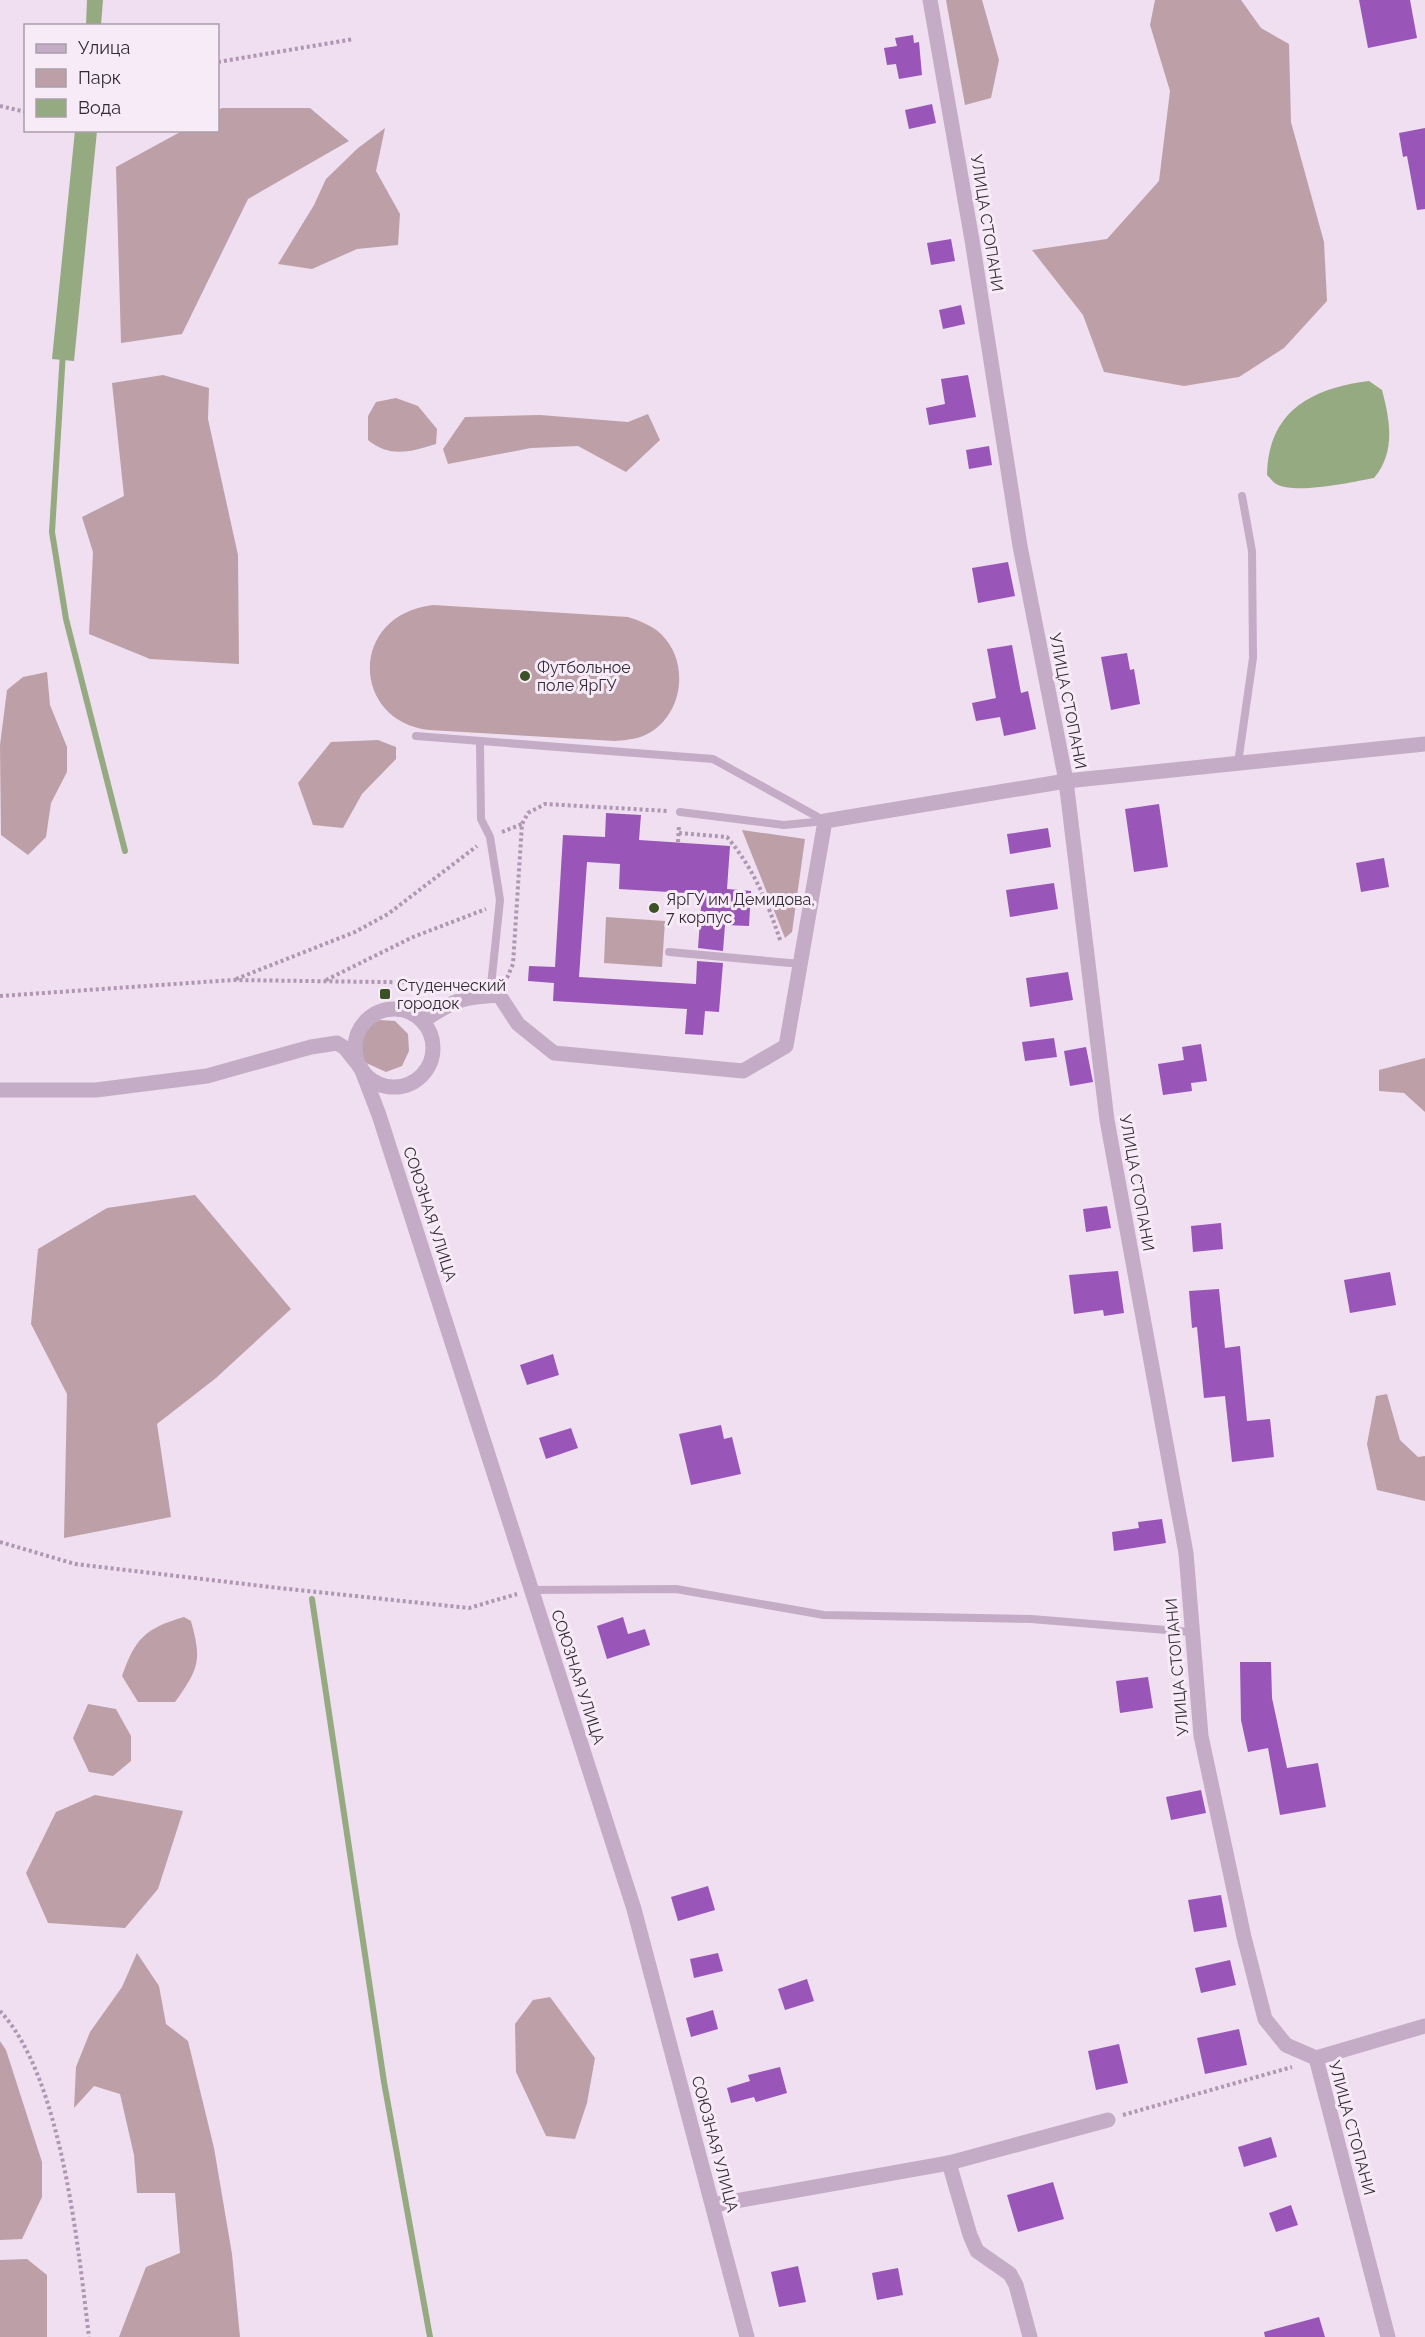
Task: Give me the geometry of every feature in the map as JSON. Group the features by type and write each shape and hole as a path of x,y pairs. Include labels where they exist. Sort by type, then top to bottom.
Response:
{"street":[{"name":"УЛИЦА СТОПАНИ","path":"930,0 972,240 1020,546 1066,782 1107,1120 1186,1553 1201,1736 1244,1937 1265,2019 1287,2046 1316,2058 1388,2337"},
{"path":"423,1021 452,1001 493,991 518,1024 554,1053 743,1071 786,1046 825,821 1066,782 1425,744"},
{"path":"0,1090 96,1090 207,1076 311,1047 337,1043 358,1032 370,1017 388,1009 406,1011 423,1021 433,1043 433,1057 427,1070 418,1079 406,1085 393,1087 369,1078 361,1068 355,1044 358,1032"},
{"name":"СОЮЗНАЯ УЛИЦА","path":"337,1043 345,1048 361,1068 379,1115 634,1909 747,2337"},
{"path":"1316,2058 1425,2026"},
{"path":"713,2205 949,2163 1108,2120"},
{"path":"949,2163 970,2235 977,2251 1010,2274 1016,2285 1030,2337"}],"lane":[{"path":"1238,763 1253,658 1251,551 1242,496"},
{"path":"416,736 480,743 713,759 825,821"},
{"path":"480,743 481,819 490,837 500,900 493,991"},
{"path":"680,812 784,825 825,821"},
{"path":"669,952 801,964"},
{"path":"531,1590 676,1589 824,1615 1031,1619 1191,1632"}],"path":[{"path":"219,62 354,39"},
{"path":"0,106 24,112"},
{"path":"0,996 233,981 325,980 493,991 513,964 522,825 528,813 545,804 680,812"},
{"path":"233,981 355,932 388,914 490,837 522,825"},
{"path":"679,833 727,837 744,857 768,901 781,943"},
{"path":"325,980 413,937 477,914 500,900"},
{"path":"0,1542 75,1564 469,1608 531,1590"},
{"path":"0,2011 15,2027 46,2095 75,2225 89,2337"},
{"path":"1108,2120 1276,2073 1316,2058"}],"green space":[{"path":"946,0 982,0 999,60 991,98 965,105"},
{"path":"1155,0 1241,0 1261,28 1289,44 1291,122 1324,242 1327,301 1284,348 1239,377 1184,386 1104,372 1083,315 1032,250 1107,239 1159,181 1170,91 1150,25"},
{"path":"310,108 349,141 248,199 182,334 121,343 116,167 180,132 219,132 219,110"},
{"path":"385,128 376,171 400,214 398,245 357,249 312,269 278,264 314,205 326,179 358,148"},
{"path":"163,375 209,388 208,419 238,555 239,664 150,659 89,634 93,552 82,517 124,496 112,383"},
{"path":"396,398 418,406 437,429 436,444 400,452 376,446 368,440 368,416 376,402"},
{"path":"648,414 660,440 626,472 578,446 531,448 448,464 443,449 465,417 540,415 628,422"},
{"name":"Футбольное поле ЯрГУ","path":"433,605 628,617 637,620 661,634 670,645 679,671 676,699 662,723 651,732 638,738 620,741 429,730 403,722 385,708 374,689 370,668 374,647 386,627 405,613"},
{"path":"47,672 50,705 67,747 67,772 51,803 46,837 28,855 1,835 0,745 7,690 23,677"},
{"path":"378,740 396,747 396,759 362,794 343,828 313,825 298,783 331,742"},
{"path":"742,830 805,839 792,932 785,938"},
{"path":"606,917 665,921 662,967 604,963"},
{"path":"379,1020 395,1021 408,1034 409,1051 402,1066 386,1072 364,1062 358,1045 362,1031"},
{"path":"1425,1058 1425,1112 1404,1093 1379,1091 1379,1070"},
{"path":"195,1195 291,1309 216,1378 157,1424 171,1517 64,1538 67,1394 31,1324 38,1249 107,1208"},
{"path":"1387,1394 1400,1440 1418,1457 1425,1456 1425,1501 1377,1490 1367,1444 1376,1396"},
{"path":"184,1617 191,1621 197,1646 194,1672 175,1702 138,1702 122,1676 132,1652 151,1630"},
{"path":"88,1704 116,1709 131,1736 131,1761 113,1776 89,1772 73,1738"},
{"path":"95,1795 183,1811 158,1889 125,1928 48,1923 26,1873 56,1812"},
{"path":"137,1953 159,1986 166,2024 188,2041 214,2148 232,2254 240,2337 119,2337 146,2267 180,2253 175,2193 137,2193 134,2155 120,2094 94,2086 74,2108 76,2067 90,2032 122,1987"},
{"path":"550,1997 595,2058 587,2103 575,2139 546,2136 516,2072 515,2024 533,2000"},
{"path":"0,2041 6,2050 42,2162 42,2197 22,2239 0,2240"},
{"path":"27,2259 47,2275 47,2337 0,2337 0,2260"}],"water":[{"path":"87,0 103,0 101,24 86,24"},
{"path":"75,132 97,132 74,361 52,359"},
{"path":"1369,381 1382,390 1389,424 1386,458 1374,478 1312,488 1298,488 1278,485 1267,475 1269,453 1275,434 1297,407 1329,390"}],"building":[{"path":"1359,0 1410,0 1417,38 1368,48"},
{"path":"913,35 914,43 919,42 922,75 899,79 896,64 887,65 884,48 897,46 895,38"},
{"path":"932,104 936,123 909,129 905,110"},
{"path":"1425,128 1425,209 1417,210 1407,156 1403,157 1399,133"},
{"path":"951,239 955,261 931,265 927,243"},
{"path":"961,305 965,324 943,329 939,310"},
{"path":"968,375 976,417 929,425 926,408 945,404 941,379"},
{"path":"989,446 992,465 969,469 966,450"},
{"path":"1008,562 1015,596 978,603 972,568"},
{"path":"1012,645 1021,693 1028,691 1036,729 1004,736 1000,717 976,721 972,703 996,698 987,649"},
{"path":"1127,653 1130,670 1134,669 1140,704 1111,710 1101,657"},
{"path":"1159,804 1168,867 1134,872 1125,809"},
{"name":"ЯрГУ им Демидова, 7 корпус","path":"606,813 641,815 639,840 730,846 727,889 751,891 749,926 725,925 723,951 698,948 702,894 619,889 620,864 587,862 579,977 696,984 697,961 723,963 719,1012 705,1011 703,1035 685,1034 687,1009 553,1001 554,983 528,981 529,966 555,967 563,835 605,837"},
{"path":"1048,828 1051,847 1010,854 1007,834"},
{"path":"1384,858 1389,887 1361,892 1356,863"},
{"path":"1054,883 1058,909 1010,917 1006,890"},
{"path":"1068,972 1073,1000 1030,1007 1026,978"},
{"path":"1054,1038 1057,1057 1025,1061 1022,1042"},
{"path":"1201,1044 1207,1081 1191,1083 1192,1091 1163,1095 1158,1064 1184,1060 1182,1047"},
{"path":"1086,1047 1093,1082 1070,1086 1064,1051"},
{"path":"1107,1206 1111,1228 1086,1232 1083,1209"},
{"path":"1221,1223 1223,1249 1193,1252 1191,1226"},
{"path":"1118,1271 1124,1313 1104,1316 1103,1310 1074,1314 1069,1275"},
{"path":"1390,1272 1396,1305 1350,1313 1344,1280"},
{"path":"1219,1289 1225,1348 1240,1346 1247,1421 1270,1419 1274,1457 1232,1462 1225,1396 1204,1398 1197,1327 1192,1328 1189,1291"},
{"path":"553,1354 559,1375 527,1385 520,1365"},
{"path":"721,1425 724,1439 732,1437 741,1474 691,1485 679,1434"},
{"path":"571,1428 578,1448 546,1459 539,1438"},
{"path":"1162,1519 1166,1543 1114,1551 1112,1532 1139,1528 1138,1522"},
{"path":"623,1617 628,1634 645,1629 650,1645 607,1659 597,1626"},
{"path":"1240,1662 1271,1662 1272,1698 1287,1768 1318,1763 1326,1807 1280,1815 1268,1748 1248,1752 1241,1720"},
{"path":"1148,1677 1153,1708 1120,1713 1116,1681"},
{"path":"1201,1790 1206,1813 1171,1820 1166,1797"},
{"path":"708,1886 715,1910 678,1921 671,1897"},
{"path":"1221,1895 1227,1927 1194,1932 1188,1900"},
{"path":"718,1953 723,1971 694,1978 690,1959"},
{"path":"1230,1960 1236,1985 1201,1993 1195,1968"},
{"path":"807,1979 814,2001 785,2010 778,1989"},
{"path":"713,2010 718,2029 691,2037 686,2018"},
{"path":"1239,2029 1247,2065 1205,2074 1197,2038"},
{"path":"1119,2044 1128,2083 1096,2090 1088,2051"},
{"path":"780,2067 787,2093 756,2102 754,2097 731,2103 727,2088 750,2081 748,2075"},
{"path":"1271,2137 1277,2157 1244,2167 1238,2147"},
{"path":"1053,2182 1064,2219 1018,2232 1007,2195"},
{"path":"1291,2205 1298,2225 1276,2232 1269,2213"},
{"path":"798,2266 806,2302 779,2307 771,2272"},
{"path":"898,2268 903,2295 877,2300 872,2273"},
{"path":"1319,2317 1325,2337 1265,2337 1264,2332"}],"waterway":[{"path":"63,352 52,532 66,619 125,851"},
{"path":"312,1599 384,2082 430,2337"}],"place":[{"name":"Футбольное поле ЯрГУ","path":"525,676"},
{"name":"ЯрГУ им Демидова, 7 корпус","path":"654,908"},
{"name":"Студенческий городок","path":"385,994"}]}
